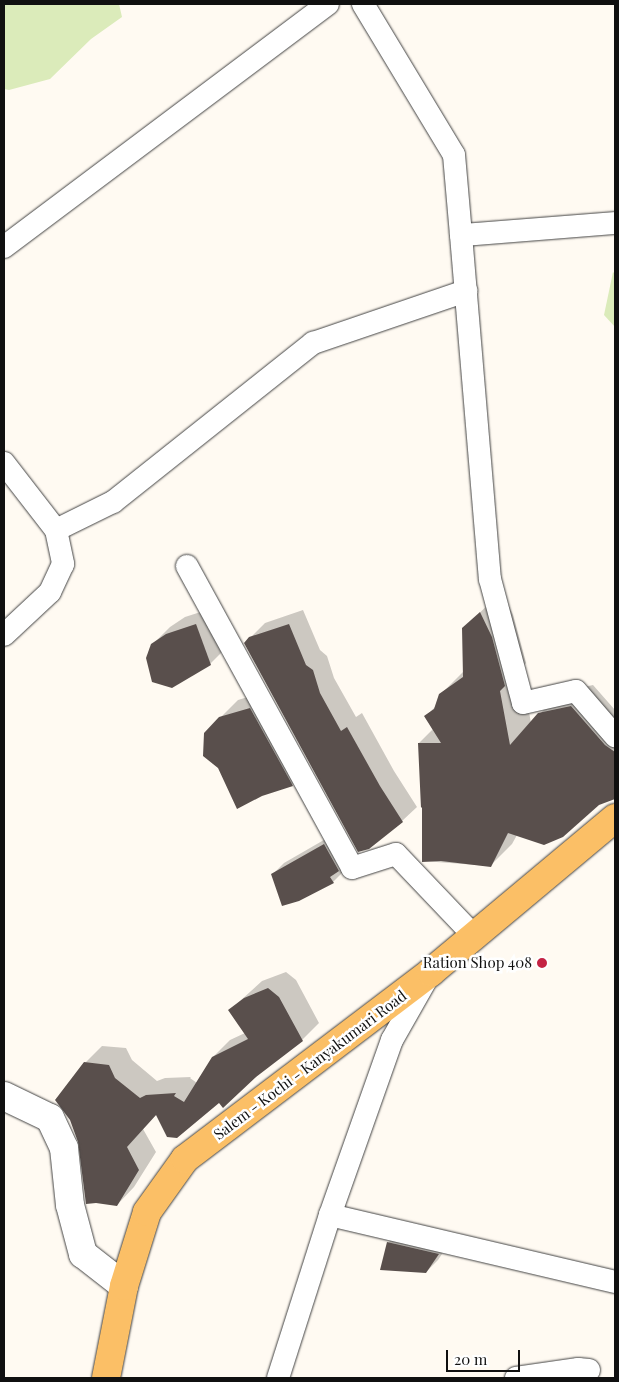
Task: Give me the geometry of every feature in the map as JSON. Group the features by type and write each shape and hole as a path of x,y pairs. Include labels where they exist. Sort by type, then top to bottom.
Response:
{"main road":[{"name":"Salem - Kochi - Kanyakumari Road","path":"106,1378 124,1286 147,1212 186,1160 475,937 615,818"}],"street":[{"path":"4,247 328,4"},
{"path":"363,4 454,155 490,579 523,703 576,691 615,736"},
{"path":"461,235 615,223"},
{"path":"56,530 113,502 313,343 466,291"},
{"path":"4,463 56,530 63,564 50,592 4,635"},
{"path":"187,566 352,868 396,854 475,937"},
{"path":"278,1378 330,1215 392,1040 431,972"},
{"path":"4,1096 50,1118 64,1148 70,1205 83,1254 124,1286"},
{"path":"330,1215 615,1282"},
{"path":"516,1378 578,1369 589,1370"}],"green space":[{"path":"4,4 119,4 122,17 91,39 50,79 9,90 4,89"},
{"path":"613,272 615,274 615,327 604,315"}],"building":[{"path":"480,612 492,637 505,686 500,691 510,745 538,713 571,706 605,745 615,752 615,799 599,805 563,837 544,845 508,833 491,867 441,861 422,862 422,807 418,743 441,743 424,716 434,709 439,694 463,677 462,628"},
{"path":"196,624 211,665 172,688 152,682 146,658 151,644 166,634"},
{"path":"289,624 306,665 313,670 320,693 341,731 347,727 380,786 403,822 369,849 358,852 244,643 249,637"},
{"path":"250,708 293,786 262,796 237,809 218,768 203,756 204,733 219,717"},
{"path":"324,844 339,871 330,877 334,883 299,901 282,906 271,874"},
{"path":"268,988 279,997 303,1041 256,1077 223,1108 219,1103 177,1138 167,1137 156,1115 127,1147 139,1170 117,1206 96,1203 86,1204 78,1142 70,1120 55,1100 84,1062 109,1065 115,1078 140,1098 146,1095 176,1093 174,1096 184,1102 212,1057 248,1039 228,1010 244,998"},
{"path":"387,1242 439,1254 426,1273 380,1270"}],"place":[{"name":"Ration Shop 408","path":"542,963"}]}
